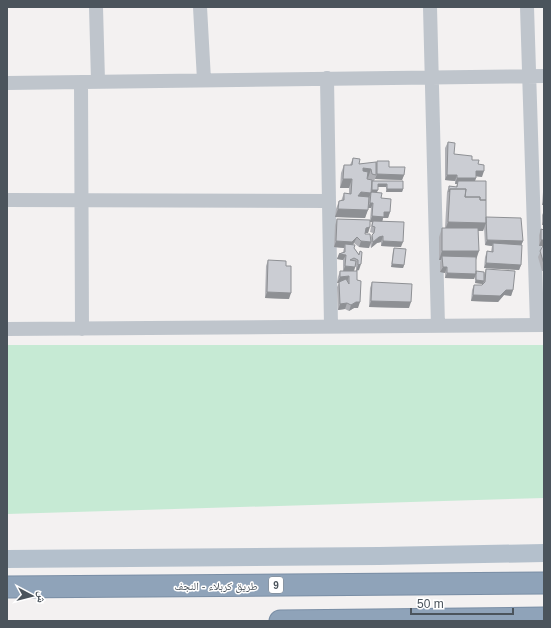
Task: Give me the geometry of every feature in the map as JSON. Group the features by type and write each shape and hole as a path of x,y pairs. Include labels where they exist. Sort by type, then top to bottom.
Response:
{"highway":[{"name":"طريق کربلاء - النجف","path":"7,587 544,583"},
{"path":"280,621 544,618"}],"main road":[{"path":"7,559 371,556 544,552"}],"street":[{"path":"96,7 98,81"},
{"path":"200,7 204,80"},
{"path":"430,7 438,326"},
{"path":"7,329 541,325 527,7"},
{"path":"7,82 544,76"},
{"path":"327,78 331,326"},
{"path":"81,82 82,329"},
{"path":"7,200 329,202"}],"green space":[{"path":"7,345 544,345 544,498 7,514"}],"building":[{"path":"448,142 455,143 454,154 472,156 472,160 479,160 478,164 484,165 484,171 476,171 476,178 457,178 457,175 447,175"},
{"path":"353,158 360,159 359,164 376,162 376,175 372,174 371,169 363,168 363,171 368,172 367,179 372,180 371,193 361,192 358,196 369,197 368,210 338,209 339,201 344,200 344,193 351,194 352,179 343,179 344,165 352,165"},
{"path":"377,161 389,161 389,167 405,167 404,175 377,174"},
{"path":"372,181 403,181 403,189 387,189 387,184 378,184 378,190 372,190"},
{"path":"458,181 486,181 486,200 480,200 480,197 465,197 466,189 450,189 449,192 449,186 457,187"},
{"path":"450,189 466,189 465,197 480,197 480,200 486,200 486,223 448,222"},
{"path":"371,192 382,193 381,198 391,199 390,212 384,212 384,217 372,216 373,203 370,203"},
{"path":"486,217 521,218 523,241 487,240"},
{"path":"337,219 370,220 370,227 366,228 365,234 370,234 371,242 361,241 357,237 352,242 336,241"},
{"path":"373,221 404,222 403,242 383,241 383,236 379,237 373,242 372,235 375,227 372,226"},
{"path":"442,228 478,228 479,251 442,251"},
{"path":"541,229 544,230 544,240 541,240"},
{"path":"493,243 522,245 521,265 486,263 487,251 493,252"},
{"path":"345,244 355,245 354,248 359,255 360,251 362,252 361,264 358,265 358,260 354,258 350,260 356,261 355,267 345,266 346,255 339,254 345,252"},
{"path":"544,244 544,264 540,251"},
{"path":"394,248 406,249 404,265 392,264"},
{"path":"442,256 476,257 476,274 447,273 447,267 443,267"},
{"path":"268,260 286,261 286,266 291,266 291,293 267,292"},
{"path":"486,269 515,271 513,290 506,290 500,296 473,295 474,285 482,285 485,282"},
{"path":"340,271 357,271 357,280 361,281 360,302 356,302 351,305 347,303 340,304 339,282 346,279 349,284 349,276 340,277"},
{"path":"476,271 484,272 484,281 476,280"},
{"path":"372,282 412,284 411,302 371,301"}]}
